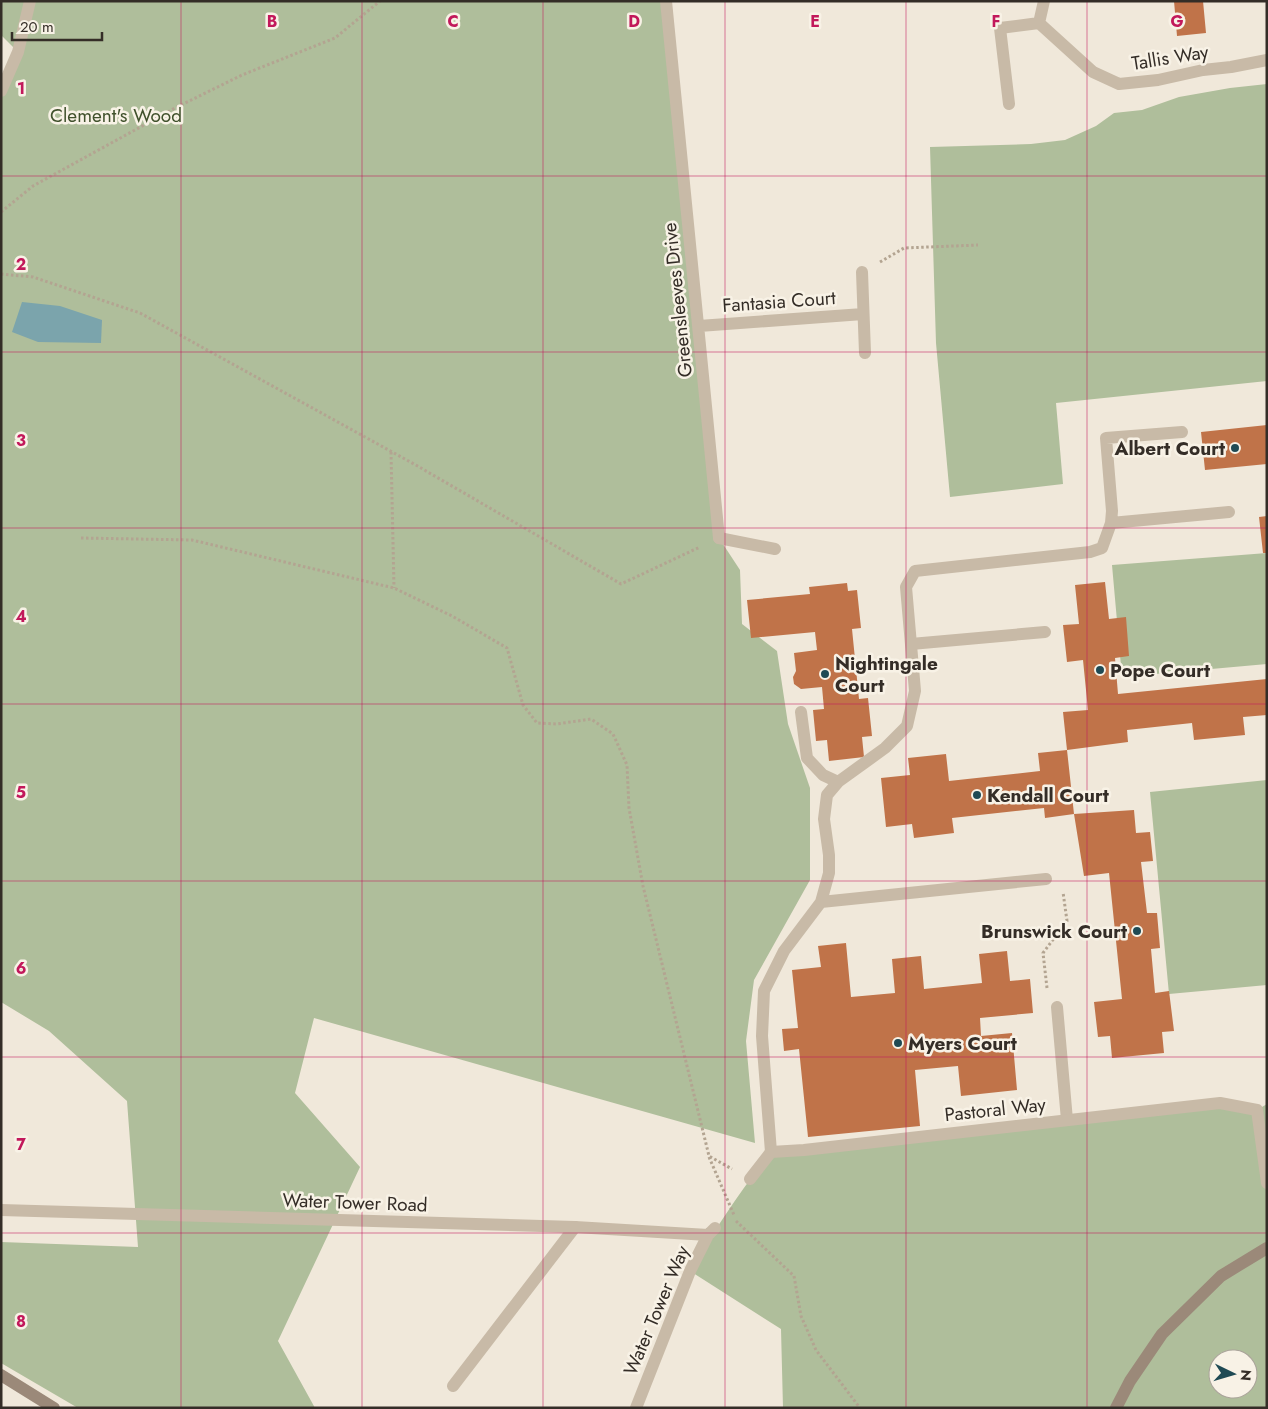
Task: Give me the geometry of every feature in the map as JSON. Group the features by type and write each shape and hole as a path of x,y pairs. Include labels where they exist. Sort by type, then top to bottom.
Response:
{"street":[{"path":"1,91 18,52 30,1"},
{"name":"Greensleeves Drive","path":"666,1 719,538"},
{"path":"1009,104 1000,28 1039,23 1044,1"},
{"name":"Tallis Way","path":"1039,23 1093,72 1119,84 1158,80 1203,70 1267,60"},
{"name":"Fantasia Court","path":"862,272 865,353"},
{"name":"Fantasia Court","path":"699,326 863,314"},
{"path":"750,1179 771,1152 762,1036 764,992 784,951 821,902 829,873 829,855 824,819 827,795 838,782 885,748 907,726 915,691 906,587 915,570 1090,552 1102,548 1111,523 1112,511 1106,438 1182,432"},
{"path":"1111,523 1229,512"},
{"path":"719,538 776,549"},
{"path":"911,644 1045,632"},
{"path":"801,712 807,758 823,775 838,782"},
{"path":"821,902 1046,879"},
{"path":"1057,1007 1067,1120"},
{"name":"Pastoral Way","path":"771,1152 1220,1103 1262,1107 1267,1183"},
{"name":"Water Tower Road","path":"1,1210 712,1232"},
{"path":"453,1386 575,1227"},
{"name":"Water Tower Way","path":"636,1408 690,1271 712,1232"},
{"path":"1116,1408 1130,1381 1162,1334 1221,1276 1267,1248"},
{"path":"1,1375 54,1408"}],"path":[{"path":"1,212 33,186 176,108 242,75 335,38 380,1"},
{"path":"862,272 904,248 978,244"},
{"path":"1,274 33,277 140,313 391,451 620,584 719,538"},
{"path":"391,451 394,588"},
{"path":"81,538 192,540 394,588 452,616 507,648 523,705 537,722 557,724 591,719 613,734 627,765 628,808 643,886 709,1156 736,1221 794,1276 801,1316 816,1350 860,1408"},
{"path":"1046,879 1061,879 1067,921 1043,952 1047,994 1057,1007"},
{"path":"709,1156 750,1179"}],"green space":[{"name":"Clement's Wood","path":"1,1 666,1 719,538 740,570 742,624 777,651 788,724 810,788 810,880 754,980 746,1041 755,1143 314,1018 295,1093 360,1167 278,1341 315,1408 78,1408 1,1363 1,1242 138,1247 127,1101 49,1031 1,1002 1,91 18,52 1,35"},
{"path":"1267,84 1267,381 1056,403 1063,484 950,497 936,343 930,147 1031,144 1065,140 1096,126 1114,113 1142,110 1179,97"},
{"path":"1267,553 1267,664 1122,677 1112,565"},
{"path":"1267,780 1267,985 1169,994 1150,792"},
{"path":"1220,1103 1257,1110 1267,1104 1267,1408 783,1408 781,1329 690,1271 749,1181 771,1152"}],"water":[{"path":"22,302 60,306 102,320 101,343 38,342 12,332"}],"building":[{"path":"1174,1 1203,1 1206,33 1177,36"},
{"name":"Albert Court","path":"1267,425 1267,464 1205,470 1201,432"},
{"path":"1267,516 1267,553 1263,553 1259,517"},
{"name":"Pope Court","path":"1105,582 1109,619 1126,617 1129,656 1115,658 1118,694 1267,679 1267,715 1243,717 1245,735 1194,740 1192,723 1127,730 1128,742 1067,750 1063,712 1088,710 1083,660 1067,662 1063,625 1079,624 1075,585"},
{"name":"Nightingale Court","path":"847,583 848,591 857,590 861,628 852,629 859,699 868,698 872,736 862,737 864,757 829,761 827,740 816,741 813,710 824,709 822,687 801,689 794,684 793,677 796,671 794,653 817,650 815,632 751,638 747,600 810,594 809,587"},
{"name":"Kendall Court","path":"1067,750 1074,814 1045,818 1044,808 952,818 954,833 914,838 912,824 886,827 881,778 910,775 908,758 946,754 949,781 1040,771 1038,753"},
{"name":"Brunswick Court","path":"1134,810 1136,833 1150,832 1153,861 1141,862 1147,913 1157,913 1160,948 1151,949 1155,993 1169,991 1174,1031 1162,1032 1164,1053 1112,1058 1110,1036 1098,1037 1094,1002 1122,999 1109,873 1084,876 1074,814"},
{"name":"Myers Court","path":"846,943 851,997 895,993 892,959 921,956 924,989 982,983 979,954 1007,951 1010,981 1030,979 1033,1013 980,1018 981,1036 1012,1033 1017,1090 961,1096 958,1066 915,1070 920,1126 808,1137 799,1049 784,1051 782,1029 798,1028 792,970 821,967 818,946"}],"place":[{"name":"Albert Court","path":"1235,448"},
{"name":"Pope Court","path":"1100,670"},
{"name":"Nightingale Court","path":"825,674"},
{"name":"Kendall Court","path":"977,795"},
{"name":"Brunswick Court","path":"1137,931"},
{"name":"Myers Court","path":"898,1043"}]}
